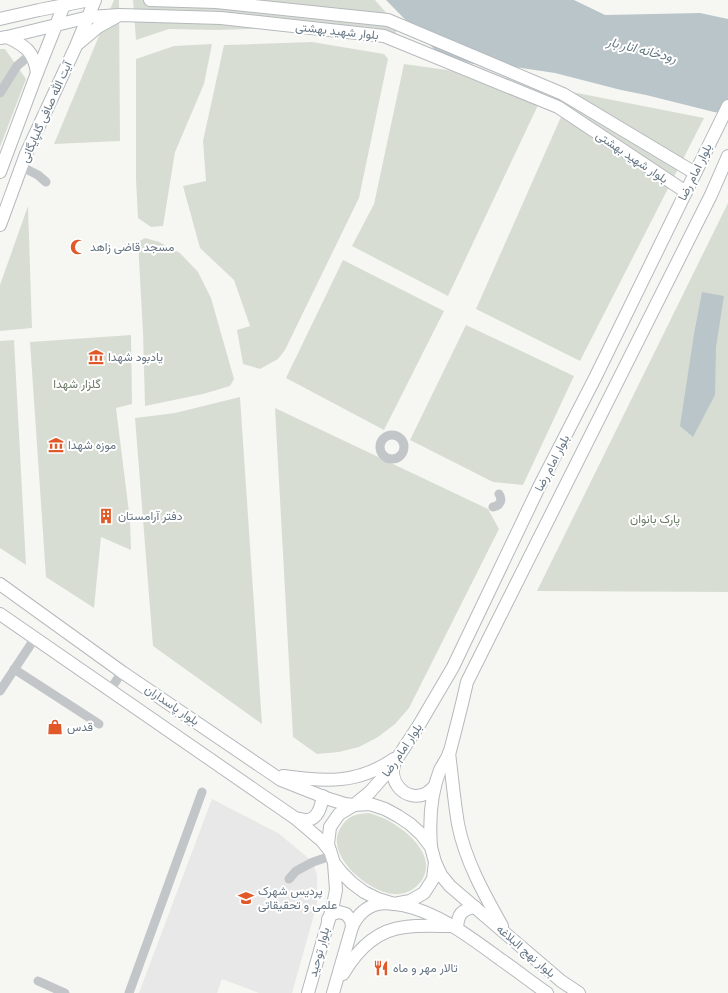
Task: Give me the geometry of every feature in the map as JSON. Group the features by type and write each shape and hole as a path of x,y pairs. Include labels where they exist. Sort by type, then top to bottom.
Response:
{"main road":[{"path":"35,11 49,0"},
{"path":"0,19 65,2 90,0"},
{"name":"آیت الله صافی گلپایگانی","path":"0,225 26,154 96,0"},
{"name":"بلوار شهید بهشتی","path":"150,0 216,2 388,20 564,94 695,173"},
{"name":"آیت الله صافی گلپایگانی","path":"0,172 65,2"},
{"path":"76,46 98,27 120,15"},
{"name":"بلوار شهید بهشتی","path":"4,37 89,17 120,15 221,18 384,36 558,107 686,192"},
{"path":"4,37 18,42 26,48 35,61 37,73"},
{"name":"بلوار امام رضا","path":"354,805 370,792 398,757 419,725 453,667 539,487 595,378 728,106"},
{"name":"بلوار امام رضا","path":"449,753 468,682 711,195 728,156"},
{"path":"4,160 22,167"},
{"name":"بلوار پاسداران","path":"0,584 122,672 281,780 345,804 354,805"},
{"name":"بلوار پاسداران","path":"0,614 295,818 322,842 332,857"},
{"path":"431,846 410,824 385,809 370,804 354,805 339,814 330,828 328,844 332,857 341,872 364,892 378,899 394,904 410,901 424,893 433,879 435,862 431,846 429,826 430,806 440,770 449,753"},
{"path":"449,753 458,824 465,851 478,882 507,935"},
{"path":"398,757 394,766 394,780 403,792 416,796 430,791 435,786"},
{"path":"273,774 320,780 347,779 366,774 382,767 398,757"},
{"path":"295,818 308,820 317,814 323,796"},
{"name":"بلوار توحید","path":"308,993 336,890 332,857"},
{"name":"بلوار نهج البلاغه","path":"435,862 450,886 561,981 579,993"},
{"name":"بلوار توحید","path":"335,989 352,927 356,919 361,913 376,904 394,904"},
{"name":"بلوار نهج البلاغه","path":"394,904 420,910 456,927 547,993"},
{"path":"335,989 348,964 369,941 393,929 406,926 456,927 461,913 466,909 475,907"},
{"path":"328,919 332,914 339,912 346,914 351,920 352,927"}],"street":[{"path":"0,93 17,66 31,54"},
{"path":"22,167 38,175 46,182"},
{"path":"493,507 501,503 499,494"},
{"path":"0,691 14,669 26,658 35,638"},
{"path":"14,669 99,724"},
{"path":"110,690 122,672"},
{"path":"129,993 202,792"},
{"path":"289,879 296,871 313,862 332,857"},
{"path":"38,981 65,993"}],"shaded area":[{"name":"پردیس شهرک علمی و تحقیقاتی","path":"212,799 278,833 313,862 317,875 317,904 292,993 259,993 222,979 217,993 139,993"}],"green space":[{"path":"114,0 119,0 120,141 54,144"},
{"path":"133,0 375,0 396,24 396,40 311,27 218,30 169,29 136,40"},
{"path":"312,42 384,54 388,59 359,198 285,350 278,359 260,369 243,364 237,330 250,326 234,280 200,248 183,186 206,181 203,141 224,45"},
{"path":"212,44 204,84 175,152 163,226 151,227 138,218 136,180 136,59 174,46"},
{"path":"0,49 5,49 26,79 0,147"},
{"path":"404,64 548,84 448,296 352,246 374,204"},
{"path":"572,92 704,118 580,361 476,309"},
{"name":"پارک بانوان","path":"728,203 728,592 537,591"},
{"path":"28,206 32,328 0,331 0,285"},
{"path":"145,238 159,242 180,253 198,272 211,298 234,379 230,386 203,394 145,406 138,242"},
{"path":"343,260 444,311 384,430 286,378"},
{"path":"466,325 574,376 523,485 493,482 410,440"},
{"name":"گلزار شهدا","path":"131,335 132,404 116,408 130,520 131,550 101,537 94,608 46,577 30,342"},
{"path":"14,340 26,565 0,548 0,341"},
{"path":"240,397 262,724 153,646 135,418 175,413"},
{"path":"275,408 488,509 499,529 409,708 395,724 378,737 359,747 339,752 317,754 293,737"},
{"path":"369,813 391,822 408,834 420,848 426,864 426,872 420,883 415,888 399,894 388,893 376,889 364,882 344,861 338,850 337,838 341,827 353,816"}],"water":[{"name":"رودخانه انار بار","path":"386,0 574,0 605,15 700,13 728,19 728,114 621,90 555,73 494,64 473,64 438,53"},
{"path":"702,292 724,296 716,347 715,395 693,437 680,426"}],"place":[{"name":"مسجد قاضی زاهد","path":"78,247"},
{"name":"یادبود شهدا","path":"96,357"},
{"name":"موزه شهدا","path":"56,445"},
{"name":"دفتر آرامستان","path":"106,516"},
{"name":"قدس","path":"55,727"},
{"name":"پردیس شهرک علمی و تحقیقاتی","path":"246,898"},
{"name":"تالار مهر و ماه","path":"381,968"}]}
